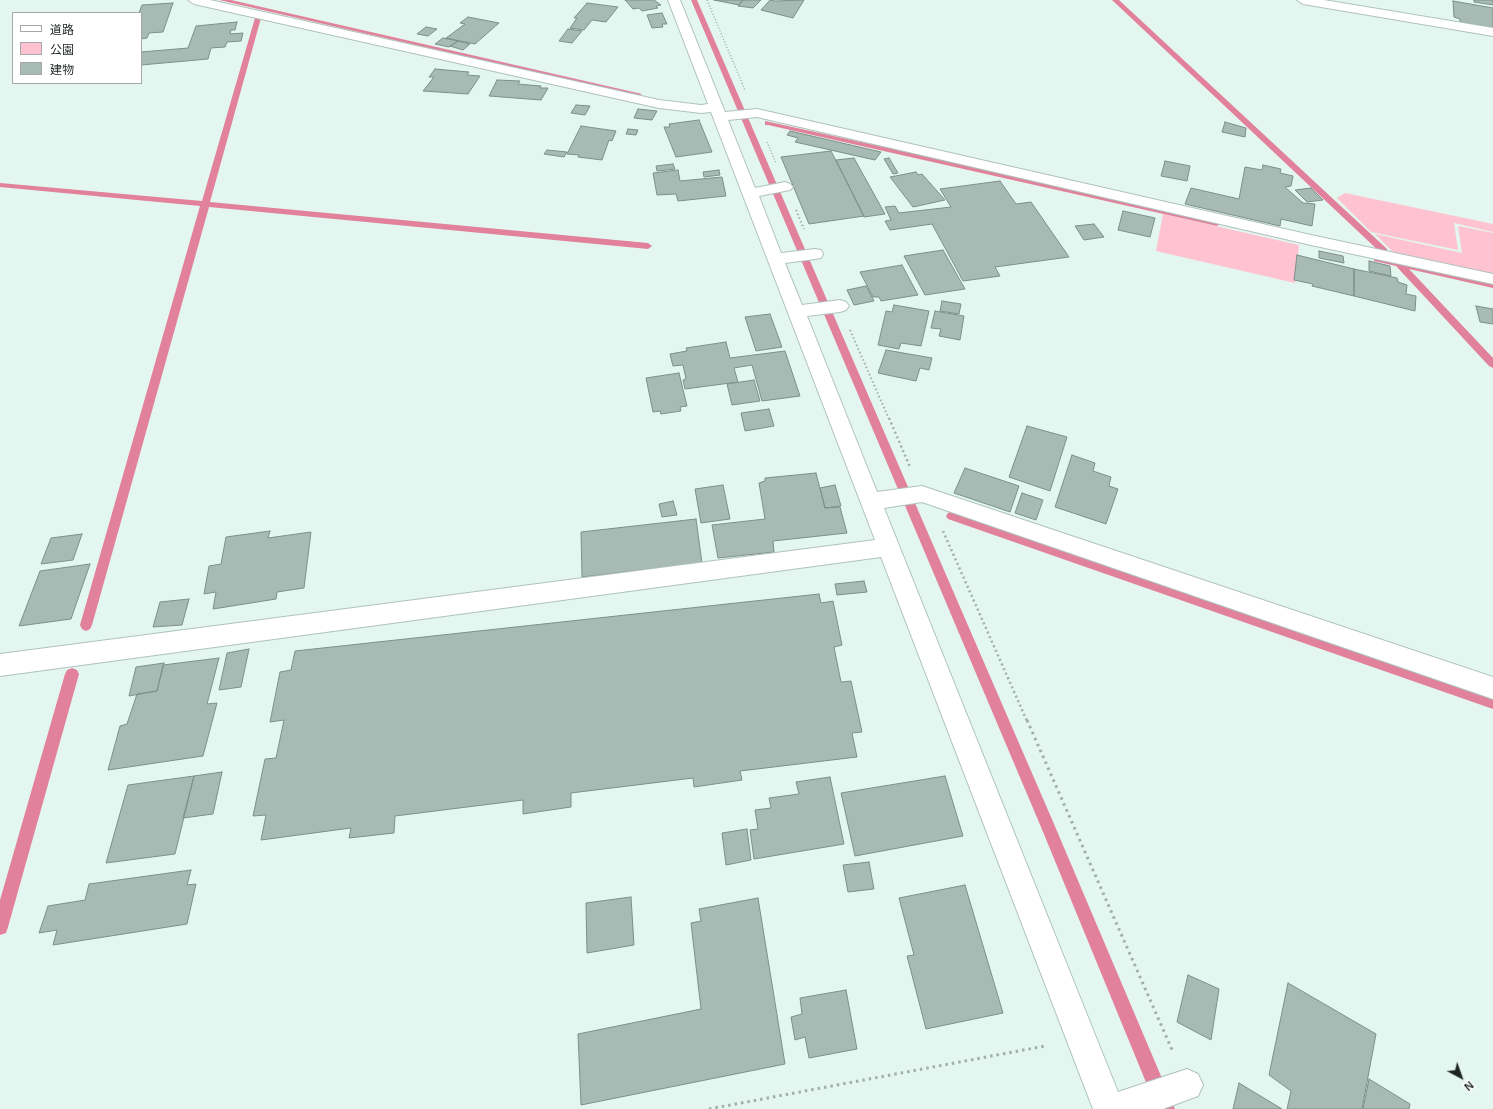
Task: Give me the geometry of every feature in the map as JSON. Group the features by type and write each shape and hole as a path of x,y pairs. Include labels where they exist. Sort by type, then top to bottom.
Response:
{"street":[{"path":"194,0 659,104 723,113 757,113 1303,238 1493,279"},
{"path":"674,0 756,192 880,499 889,547 1081,1038 1120,1107 1183,1087"},
{"path":"1303,0 1493,32"},
{"path":"756,192 782,188"},
{"path":"782,258 813,254"},
{"path":"803,311 837,306"},
{"path":"880,499 921,495 1493,688"},
{"path":"0,665 889,547"}],"path":[{"path":"921,495 1183,1087"},
{"path":"708,1109 1081,1038"}],"green space":[{"path":"1345,193 1493,224 1493,232 1454,223 1458,250 1371,232 1337,198"},
{"path":"1163,214 1299,245 1295,283 1156,251"},
{"path":"1458,226 1493,233 1493,274 1394,253 1375,234 1462,253"}],"building":[{"path":"625,0 654,0 661,5 656,6 658,8 642,11 639,8 633,9"},
{"path":"714,0 743,0 739,5"},
{"path":"743,0 761,0 753,8 738,6"},
{"path":"770,0 804,0 793,18 761,10"},
{"path":"1474,0 1493,0 1493,5 1474,2"},
{"path":"1453,1 1493,8 1493,28 1460,22 1460,19 1454,17"},
{"path":"173,3 163,32 149,33 147,38 142,39 142,12 139,12 142,5"},
{"path":"587,3 618,7 606,22 592,20 584,30 570,28 577,18 574,18"},
{"path":"662,13 667,24 662,24 663,27 652,28 647,15"},
{"path":"468,17 499,23 475,44 446,38 465,24 460,23"},
{"path":"237,22 235,30 231,30 230,34 243,33 241,41 227,42 225,47 211,48 208,59 142,65 142,52 188,48 196,26"},
{"path":"426,27 437,29 428,36 417,34"},
{"path":"568,29 582,31 572,43 559,41"},
{"path":"443,38 458,41 449,47 435,44"},
{"path":"458,41 470,44 463,50 450,46"},
{"path":"435,69 469,72 467,75 480,76 468,94 423,91 434,77 429,77"},
{"path":"497,80 520,81 518,84 548,88 541,100 489,96"},
{"path":"576,105 590,106 585,115 571,113"},
{"path":"638,109 657,111 652,120 634,118"},
{"path":"699,120 712,152 676,157 664,127 670,127 669,124"},
{"path":"1225,122 1246,128 1245,137 1222,132"},
{"path":"581,126 616,131 612,141 609,140 602,160 567,154"},
{"path":"628,129 638,130 636,135 626,134"},
{"path":"790,131 881,152 875,160 795,142 798,138 787,135"},
{"path":"547,150 567,152 564,157 544,154"},
{"path":"831,151 864,216 809,224 781,157"},
{"path":"854,158 885,214 864,217 836,160"},
{"path":"889,158 898,173 893,174 884,159"},
{"path":"1165,161 1190,166 1187,181 1161,176"},
{"path":"673,164 675,169 657,171 656,166"},
{"path":"1263,165 1281,169 1280,173 1293,176 1291,186 1285,187 1303,203 1315,204 1312,226 1281,219 1280,226 1185,204 1191,188 1239,199 1245,167 1262,170"},
{"path":"678,170 680,181 722,177 726,196 678,201 676,194 657,195 653,173"},
{"path":"719,170 720,175 704,177 703,172"},
{"path":"916,172 918,175 922,174 945,200 913,207 890,177"},
{"path":"1000,181 1016,204 1031,202 1069,257 995,267 1000,276 963,281 932,224 890,230 885,221 891,220 885,207 895,206 899,213 951,207 940,189"},
{"path":"1311,188 1323,200 1307,202 1295,190"},
{"path":"1123,211 1155,218 1150,237 1118,230"},
{"path":"1094,224 1104,237 1084,240 1075,226"},
{"path":"943,250 965,289 925,295 904,256"},
{"path":"1319,251 1343,256 1344,263 1319,258"},
{"path":"1297,255 1354,269 1354,296 1294,280"},
{"path":"1369,261 1390,266 1391,276 1369,271"},
{"path":"902,265 918,295 881,301 879,297 873,297 860,272"},
{"path":"1354,269 1397,278 1398,282 1407,285 1406,294 1416,296 1415,311 1354,296"},
{"path":"866,286 874,301 854,305 847,290"},
{"path":"942,301 961,304 959,314 940,311"},
{"path":"894,305 929,311 921,346 901,343 899,349 878,345 886,311 892,312"},
{"path":"1476,306 1493,309 1493,324 1480,322"},
{"path":"935,311 964,316 960,340 939,336 941,329 931,328"},
{"path":"770,314 782,347 756,351 745,317"},
{"path":"726,342 730,358 785,351 800,396 762,401 752,365 734,368 738,382 685,389 683,380 686,379 683,365 673,366 670,354 687,351 686,348"},
{"path":"886,350 932,358 929,370 920,368 916,381 878,373"},
{"path":"679,373 687,406 680,407 681,411 661,414 660,411 653,412 646,378"},
{"path":"754,380 760,401 732,405 727,384"},
{"path":"769,409 774,426 745,431 741,413"},
{"path":"1027,426 1067,437 1050,491 1009,477"},
{"path":"1072,455 1095,463 1093,471 1111,477 1109,486 1118,489 1106,524 1055,507"},
{"path":"965,468 1019,486 1010,512 954,493"},
{"path":"816,473 825,508 840,507 847,533 773,541 774,552 718,558 712,525 765,519 759,483 765,481 765,478"},
{"path":"723,485 730,519 701,523 695,489"},
{"path":"835,485 841,506 825,508 820,488"},
{"path":"1022,493 1043,500 1036,520 1015,513"},
{"path":"673,501 677,515 662,517 659,504"},
{"path":"696,519 702,563 582,577 581,532"},
{"path":"270,531 268,538 311,532 304,588 277,592 276,599 213,609 216,592 204,594 209,566 221,564 226,537"},
{"path":"82,534 73,560 41,564 51,538"},
{"path":"90,564 71,619 19,626 40,571"},
{"path":"864,581 867,592 837,595 835,584"},
{"path":"819,594 821,603 833,601 842,645 834,647 841,682 851,681 862,732 852,733 857,757 740,771 742,780 694,787 693,778 571,793 571,807 523,814 523,800 395,816 394,833 349,838 351,828 261,840 266,815 253,816 265,759 276,758 284,720 270,722 280,672 291,670 295,651"},
{"path":"189,599 182,625 153,627 160,602"},
{"path":"249,649 241,687 219,690 227,653"},
{"path":"219,658 207,704 217,703 203,756 108,770 120,726 127,724 137,694 157,691 163,665"},
{"path":"164,663 157,691 129,696 136,667"},
{"path":"222,772 213,814 183,818 194,776"},
{"path":"194,776 175,854 106,863 128,785"},
{"path":"945,776 963,836 855,856 841,793"},
{"path":"830,777 844,844 754,859 750,830 758,829 755,810 771,808 769,798 799,794 796,782"},
{"path":"747,829 751,860 726,865 722,833"},
{"path":"869,862 874,889 848,892 843,865"},
{"path":"191,870 187,885 196,884 187,924 53,945 57,930 39,933 48,906 85,900 89,884"},
{"path":"965,885 1003,1013 926,1029 907,956 914,955 899,898"},
{"path":"631,897 634,945 587,953 586,903"},
{"path":"758,898 785,1064 581,1105 578,1034 701,1009 691,923 701,921 699,909"},
{"path":"1188,975 1219,989 1211,1040 1177,1022"},
{"path":"1288,983 1376,1034 1362,1109 1287,1109 1291,1091 1269,1075"},
{"path":"846,990 857,1049 809,1058 805,1037 795,1040 791,1017 802,1014 800,998"},
{"path":"1369,1079 1410,1104 1409,1109 1363,1109"},
{"path":"1239,1083 1282,1109 1233,1109"}],"waterway":[{"path":"222,0 638,94"},
{"path":"694,0 1046,822 1166,1109"},
{"path":"1115,0 1384,251"},
{"path":"205,204 258,18"},
{"path":"768,123 1217,223"},
{"path":"0,185 205,204"},
{"path":"86,625 205,204"},
{"path":"205,204 648,246"},
{"path":"1377,259 1399,264"},
{"path":"1399,264 1493,285"},
{"path":"1399,264 1493,364"},
{"path":"952,516 1493,703"},
{"path":"0,927 72,674"}]}
